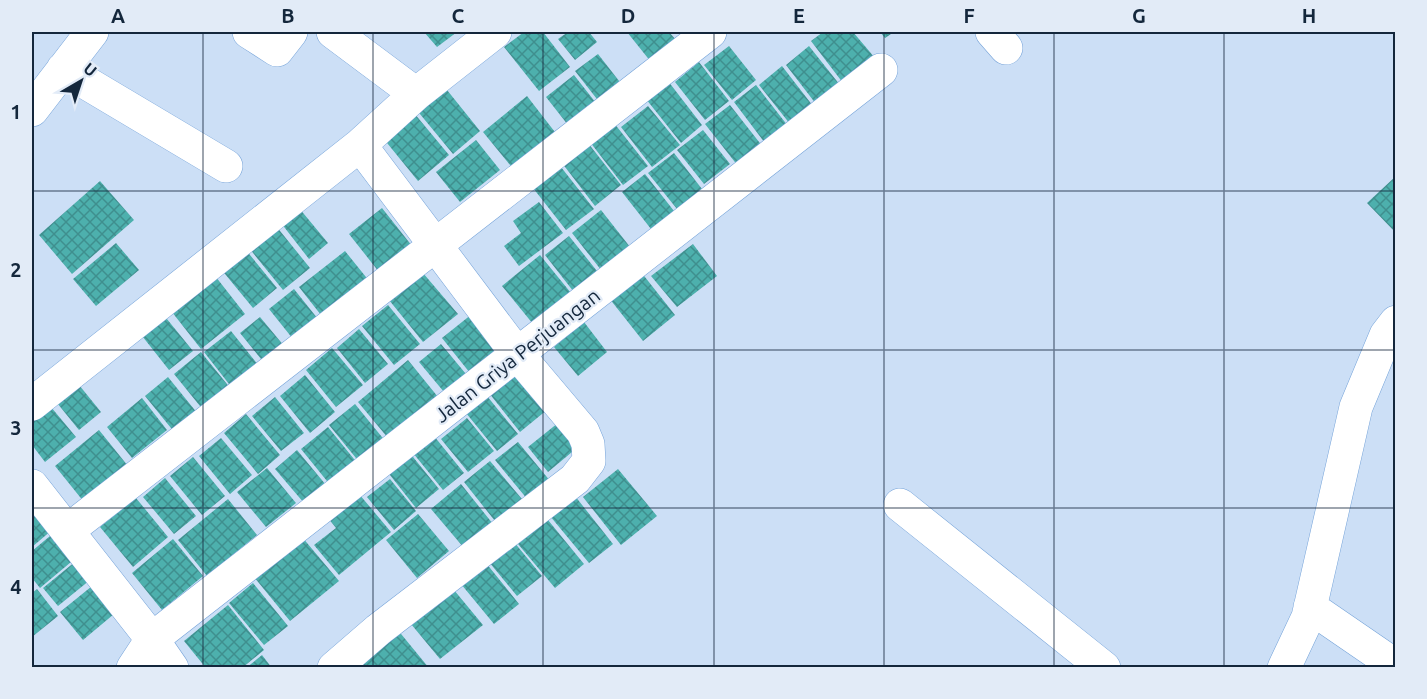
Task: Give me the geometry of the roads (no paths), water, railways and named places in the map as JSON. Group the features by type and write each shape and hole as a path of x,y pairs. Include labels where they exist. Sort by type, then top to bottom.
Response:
{"street":[{"path":"32,110 92,32"},
{"path":"249,32 277,50 291,32"},
{"path":"333,32 416,94"},
{"path":"32,404 360,145 416,94 495,32"},
{"path":"67,531 711,32"},
{"path":"63,69 226,166"},
{"name":"Jalan Griya Perjuangan","path":"133,668 152,639 881,70"},
{"path":"334,668 378,630 576,479 588,461 588,444 583,432 518,355 360,145"},
{"path":"1284,668 1308,617 1356,407 1386,335 1395,322"},
{"path":"32,486 152,639 172,668"},
{"path":"900,505 1104,668"},
{"path":"1310,607 1395,666"}]}
